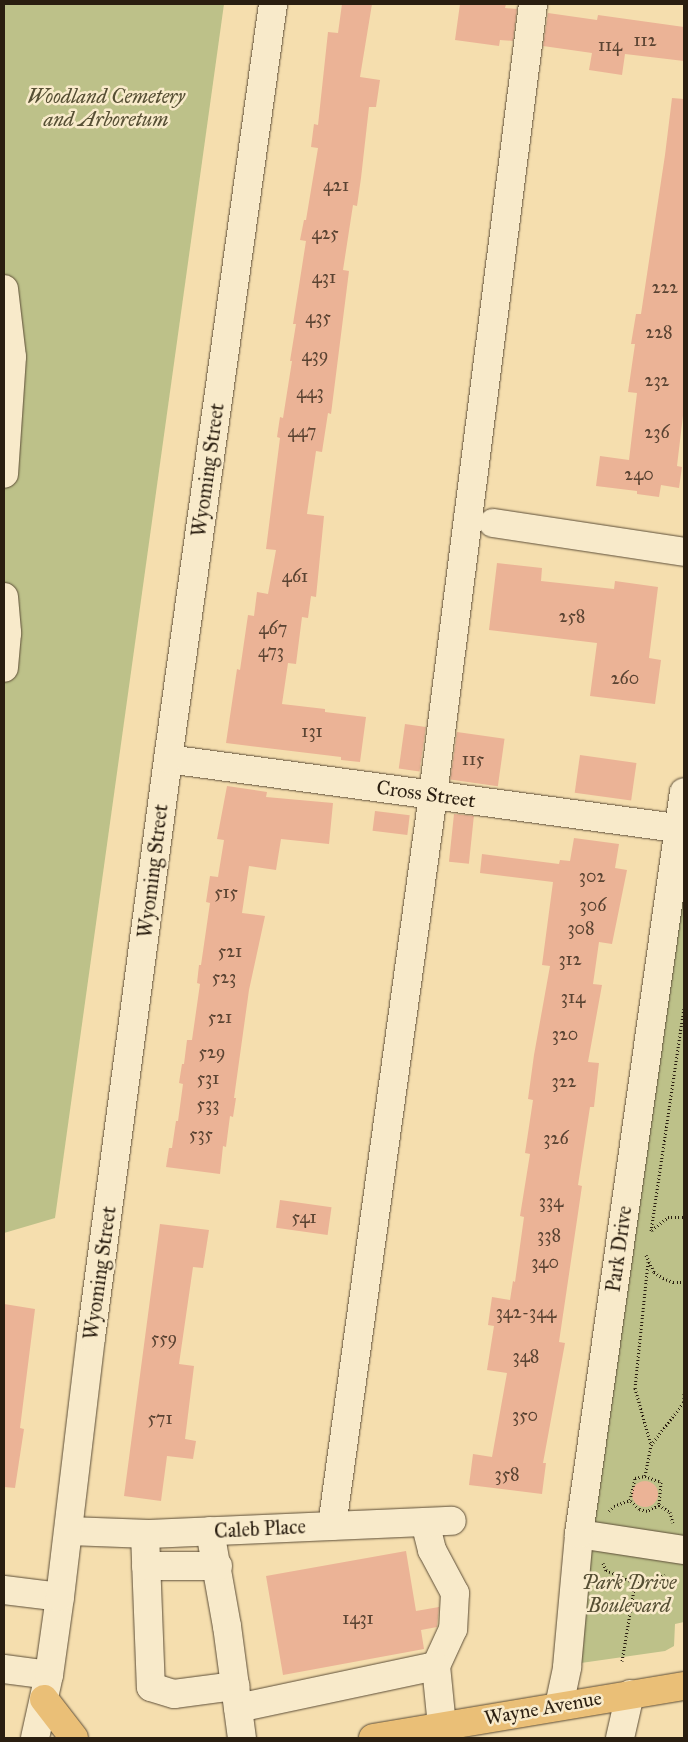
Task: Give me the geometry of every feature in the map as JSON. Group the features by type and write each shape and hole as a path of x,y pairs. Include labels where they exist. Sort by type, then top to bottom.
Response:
{"main road":[{"name":"Wayne Avenue","path":"373,1738 684,1686"},
{"path":"46,1687 74,1738"}],"street":[{"name":"Wyoming Street","path":"35,1738 46,1687 69,1532 91,1337 168,759 273,4"},
{"path":"332,1526 433,795 533,4"},
{"path":"4,288 12,357 4,474"},
{"path":"493,523 684,552"},
{"path":"4,597 8,632 4,668"},
{"name":"Cross Street","path":"168,759 682,829"},
{"name":"Park Drive","path":"558,1706 567,1667 579,1534 682,829 684,792"},
{"path":"425,1522 432,1550 455,1593 453,1629 436,1666 442,1726"},
{"name":"Caleb Place","path":"69,1532 145,1534 452,1522"},
{"path":"210,1531 218,1566 242,1738"},
{"path":"145,1534 151,1687 174,1694 237,1697 436,1666"},
{"path":"579,1534 676,1550"},
{"path":"146,1566 218,1566"},
{"path":"4,1590 60,1597"},
{"path":"4,1669 46,1687"},
{"path":"620,1738 630,1694"},
{"path":"630,1694 638,1738"}],"path":[{"path":"649,1236 684,1008"},
{"path":"651,1231 668,1218 684,1217"},
{"path":"646,1252 648,1262 635,1388 651,1445"},
{"path":"648,1262 654,1272 663,1278 673,1282 684,1282"},
{"path":"645,1476 651,1445 684,1402 684,1393"},
{"path":"630,1500 635,1478 645,1476 661,1482 659,1504"},
{"path":"630,1500 639,1508 647,1510 659,1504"},
{"path":"604,1516 614,1506 630,1500"},
{"path":"602,1562 606,1570 635,1583 652,1582 665,1574 676,1550 670,1512 659,1504"},
{"path":"622,1660 635,1583"}],"green space":[{"name":"Woodland Cemetery and Arboretum","path":"4,4 224,4 55,1218 4,1233"},
{"name":"Park Drive Boulevard","path":"684,792 684,1622 675,1624 674,1646 665,1651 581,1663 584,1639 571,1629"}],"building":[{"path":"342,4 372,4 360,77 380,80 376,107 369,107 357,206 353,205 343,270 349,271 331,414 328,413 322,452 316,451 307,514 324,516 316,597 311,596 308,618 302,617 296,664 288,663 282,704 325,709 325,712 366,717 360,762 341,760 341,757 226,743 237,669 240,670 248,615 254,616 257,592 268,594 276,550 266,549 280,438 277,437 280,417 283,418 292,361 290,361 296,324 293,324 306,241 300,240 304,220 306,220 318,148 311,147 314,124 318,125 328,32 338,33"},
{"path":"460,4 506,4 505,8 517,9 513,41 500,40 499,46 455,40"},
{"path":"548,13 597,20 598,15 684,27 684,61 625,54 622,75 589,70 592,53 543,46"},
{"path":"672,98 684,99 684,407 677,466 682,467 679,488 661,485 659,497 637,494 637,491 596,486 600,456 629,460 637,393 628,392 635,344 631,344 636,314 641,314"},
{"path":"497,563 542,568 541,581 614,589 615,581 658,587 649,658 661,660 655,704 590,696 597,643 489,630"},
{"path":"405,724 426,727 420,771 399,769"},
{"path":"457,732 505,739 498,786 450,780"},
{"path":"580,755 636,763 631,801 575,793"},
{"path":"227,786 267,792 266,797 333,803 329,844 281,839 276,870 249,866 242,913 265,916 249,990 234,1098 236,1098 233,1117 230,1116 226,1147 223,1146 220,1174 166,1167 169,1148 172,1148 176,1121 178,1121 183,1084 179,1083 182,1064 184,1064 187,1040 192,1040 200,984 197,983 199,965 201,965 210,903 206,902 210,876 218,877 224,840 217,839"},
{"path":"375,811 410,815 407,835 373,831"},
{"path":"454,814 474,816 469,864 449,862"},
{"path":"574,838 619,844 615,868 627,870 612,944 599,942 593,984 602,985 588,1062 599,1063 594,1107 590,1107 578,1185 582,1186 559,1342 565,1343 543,1463 546,1463 542,1494 469,1485 473,1454 492,1457 507,1373 487,1370 494,1326 488,1325 492,1297 510,1300 513,1281 515,1282 524,1217 520,1216 530,1154 525,1153 533,1100 528,1099 550,966 542,965 553,882 480,873 482,854 559,864 560,860 570,861"},
{"path":"280,1200 331,1207 328,1235 276,1228"},
{"path":"160,1224 209,1230 203,1268 193,1267 179,1364 194,1366 185,1439 196,1441 193,1459 167,1456 161,1501 124,1496"},
{"path":"4,1304 35,1309 20,1428 24,1429 15,1488 4,1487"},
{"path":"645,1481 654,1485 658,1494 654,1503 645,1507 636,1503 632,1494 636,1485"},
{"path":"406,1551 416,1611 439,1607 437,1627 421,1630 424,1649 283,1675 266,1576"}]}
